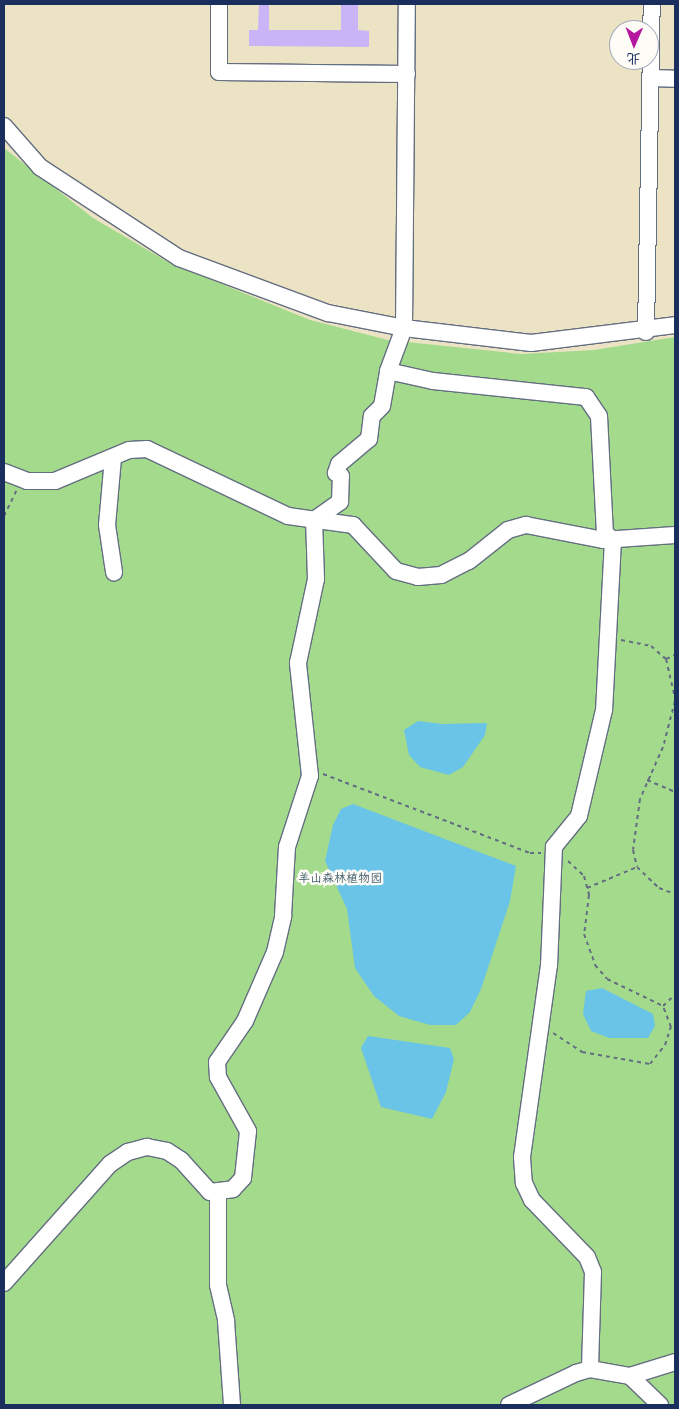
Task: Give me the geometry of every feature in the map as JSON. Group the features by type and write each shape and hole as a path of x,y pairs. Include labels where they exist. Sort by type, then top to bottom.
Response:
{"street":[{"path":"219,4 218,72 407,74"},
{"path":"314,520 340,502 341,476 336,473 339,464 369,439 372,416 382,406 388,371 404,328 407,4"},
{"path":"646,332 652,4"},
{"path":"651,78 675,79"},
{"path":"4,126 40,167 179,258 328,313 404,328 531,343 646,332 675,325"},
{"path":"388,371 433,381 586,397 599,416 605,533 614,540"},
{"path":"4,472 22,480 55,481 113,458 147,449 242,498 288,516 353,525 396,571 418,577 441,575 469,561 508,530 526,525 614,540 675,535"},
{"path":"113,458 107,525 114,572"},
{"path":"4,1284 110,1164 128,1152 147,1147 166,1151 210,1192 218,1193 233,1189 243,1178 248,1131 218,1077 217,1062 245,1020 275,952 283,916 287,847 304,803 310,772 298,663 316,579 314,520"},
{"path":"590,1369 593,1272 587,1257 541,1214 524,1183 524,1124 549,965 553,850 579,816 600,742 614,540"},
{"path":"218,1193 218,1285 226,1321 232,1405"},
{"path":"509,1405 546,1384 590,1369 630,1376 675,1362"},
{"path":"630,1376 660,1405"}],"path":[{"path":"4,516 22,480"},
{"path":"606,638 651,646 666,659 675,699 663,747 640,799 633,850 637,867 659,888 675,894"},
{"path":"666,659 675,655"},
{"path":"310,772 530,853 553,850 584,876 587,888 584,934 595,965 607,979 663,1006 671,1027 650,1064 582,1052 555,1033 538,1031"},
{"path":"648,780 675,792"},
{"path":"587,888 637,867"},
{"path":"663,1006 675,995"}],"green space":[{"name":"羊山森林植物园","path":"4,148 93,218 168,262 310,320 388,340 521,354 594,350 675,337 675,1405 4,1405"}],"water":[{"path":"418,721 442,724 487,723 485,735 463,767 449,775 420,767 409,755 404,730"},
{"path":"353,804 516,866 510,901 481,989 470,1012 456,1025 430,1025 399,1016 374,996 355,968 347,909 325,861 333,825 341,809"},
{"path":"602,988 653,1014 655,1026 648,1038 609,1038 591,1031 583,1014 586,991"},
{"path":"368,1036 450,1048 454,1059 446,1092 432,1119 381,1107 361,1048"}],"building":[{"path":"259,4 269,4 269,30 341,30 341,4 358,4 358,30 369,31 369,47 249,46 249,30 258,30"}]}
